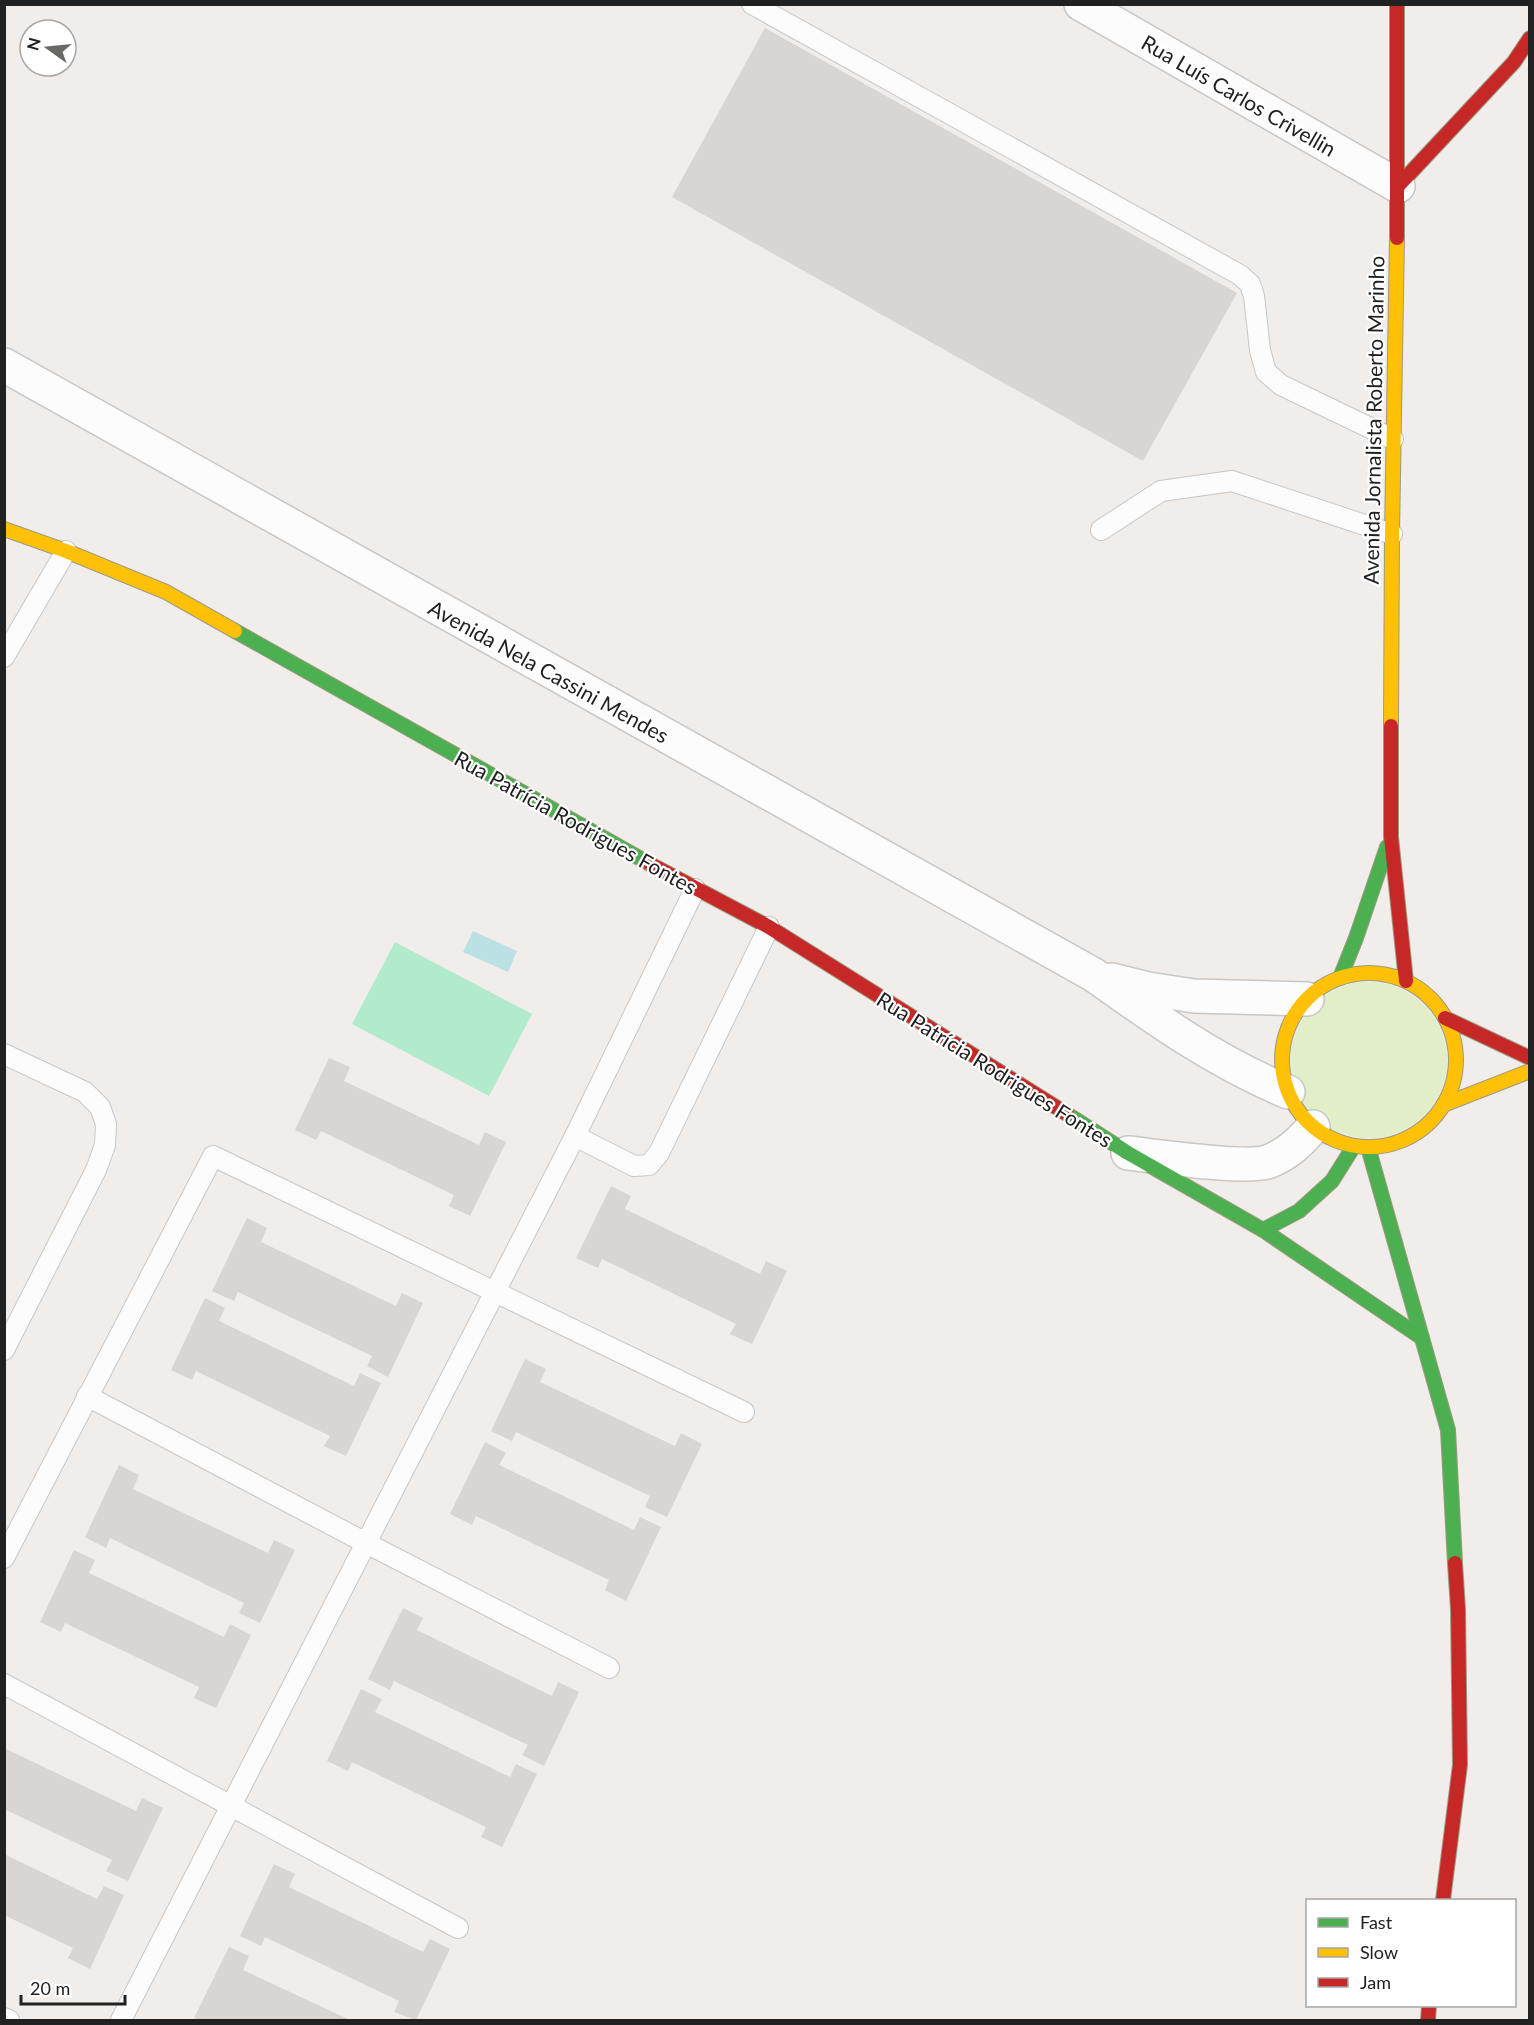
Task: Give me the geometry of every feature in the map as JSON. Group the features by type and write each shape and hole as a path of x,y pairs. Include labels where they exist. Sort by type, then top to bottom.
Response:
{"main road":[{"name":"Avenida Jornalista Roberto Marinho","path":"1397,4 1398,186 1393,439 1391,837 1406,981"},
{"path":"1398,186 1514,63 1530,38"},
{"name":"Rua Patrícia Rodrigues Fontes","path":"4,530 66,551 166,592 695,889 769,927 1128,1153 1263,1230 1422,1338"},
{"name":"Avenida Jornalista Roberto Marinho","path":"1340,978 1391,837"},
{"path":"1380,973 1406,981 1429,997 1445,1018 1451,1032 1456,1062 1454,1077 1443,1105 1424,1128 1412,1136 1383,1146 1361,1147 1332,1139 1312,1127 1294,1105 1288,1092 1283,1071 1283,1050 1291,1022 1307,999 1322,987 1340,978 1353,974 1380,973"},
{"path":"1445,1018 1530,1058"},
{"path":"1443,1105 1530,1071"},
{"path":"1263,1230 1299,1211 1332,1180 1361,1147"},
{"path":"1361,1147 1422,1338 1448,1430 1458,1609 1460,1765 1443,1899"}],"street":[{"name":"Rua Luís Carlos Crivellin","path":"1081,4 1398,186"},
{"name":"Avenida Nela Cassini Mendes","path":"4,364 1094,975 1176,1034 1248,1075 1288,1092"},
{"name":"Avenida Nela Cassini Mendes","path":"1094,975 1148,989 1194,996 1307,999"},
{"name":"Rua Patrícia Rodrigues Fontes","path":"1128,1153 1238,1163 1268,1162 1293,1149 1312,1127"}],"lane":[{"path":"752,4 1240,274 1250,284 1254,296 1260,351 1266,372 1281,385 1393,439"},
{"path":"1101,530 1161,491 1232,481 1392,534"},
{"path":"4,657 66,551"},
{"path":"122,2020 496,1292 695,889"},
{"path":"575,1136 634,1166 649,1165 659,1153 769,927"},
{"path":"4,1054 85,1092 100,1107 106,1124 105,1145 96,1170 4,1350"},
{"path":"4,1558 213,1155 744,1412"},
{"path":"87,1396 609,1668"},
{"path":"4,1684 458,1928"},
{"path":"4,2018 9,2020"}],"green space":[{"path":"395,942 532,1014 489,1096 352,1024"},
{"path":"1369,982 1384,983 1399,988 1424,1005 1441,1030 1446,1045 1446,1075 1441,1090 1424,1115 1399,1132 1384,1137 1369,1138 1354,1137 1339,1132 1314,1115 1297,1090 1292,1075 1291,1060 1292,1045 1297,1030 1314,1005 1339,988 1354,983"}],"water":[{"path":"473,931 517,951 508,972 463,952"}],"building":[{"path":"765,28 1237,293 1143,461 672,197"},
{"path":"329,1058 350,1067 344,1081 479,1145 485,1132 506,1142 470,1216 449,1206 454,1195 321,1131 316,1140 295,1130"},
{"path":"611,1186 631,1196 625,1209 760,1274 766,1261 787,1271 752,1344 730,1334 736,1324 602,1259 598,1268 576,1258"},
{"path":"247,1218 267,1228 261,1242 396,1306 402,1293 423,1303 388,1377 367,1366 372,1356 238,1292 234,1301 212,1291"},
{"path":"205,1298 225,1308 219,1321 354,1386 360,1373 381,1383 346,1456 324,1446 330,1436 196,1371 192,1380 171,1370"},
{"path":"525,1359 546,1369 540,1382 675,1446 681,1433 702,1444 667,1517 645,1507 650,1496 516,1432 512,1441 491,1431"},
{"path":"485,1442 506,1453 499,1465 634,1530 640,1517 661,1527 626,1601 605,1590 609,1580 476,1516 472,1525 450,1514"},
{"path":"119,1465 139,1475 133,1489 268,1553 274,1540 295,1550 260,1623 239,1613 244,1603 110,1538 106,1548 85,1537"},
{"path":"74,1550 95,1560 89,1573 224,1637 230,1624 251,1635 216,1708 194,1698 199,1687 65,1623 61,1632 40,1622"},
{"path":"403,1608 423,1618 417,1630 552,1696 558,1682 579,1692 544,1766 522,1755 528,1745 394,1681 390,1690 368,1679"},
{"path":"361,1689 382,1699 375,1712 510,1777 516,1764 537,1774 502,1847 481,1837 486,1827 352,1762 348,1771 327,1761"},
{"path":"4,1748 136,1811 142,1798 163,1808 128,1881 106,1871 112,1860 4,1809"},
{"path":"4,1854 97,1899 104,1886 124,1895 90,1969 68,1958 73,1948 4,1915"},
{"path":"274,1864 295,1874 289,1887 423,1952 430,1939 450,1949 416,2020 394,2012 399,2001 265,1937 261,1946 240,1936"},
{"path":"229,1947 249,1956 243,1970 350,2020 199,2020 194,2018"}],"traffic: fast":[{"path":"235,631 650,864"},
{"path":"1340,978 1387,847"},
{"path":"1067,1114 1128,1153 1263,1230 1422,1338"},
{"path":"1263,1230 1299,1211 1332,1181 1354,1146"},
{"path":"1368,1147 1448,1430 1455,1563"}],"traffic: slow":[{"path":"1391,726 1397,238"},
{"path":"4,529 66,551 166,592 235,631"},
{"path":"1369,973 1402,980 1417,988 1430,999 1441,1012 1449,1027 1456,1060 1449,1093 1441,1108 1430,1121 1417,1132 1402,1140 1369,1147 1336,1140 1321,1132 1308,1121 1297,1108 1289,1093 1282,1060 1289,1027 1297,1012 1308,999 1321,988 1336,980 1369,973"},
{"path":"1443,1105 1530,1071"}],"traffic: jam":[{"path":"1397,4 1397,238"},
{"path":"1398,186 1514,62 1530,38"},
{"path":"1391,726 1391,837 1406,981"},
{"path":"650,864 769,927 1067,1114"},
{"path":"1445,1018 1530,1058"},
{"path":"1443,1899 1460,1765 1458,1609 1455,1563"},
{"path":"1428,2020 1429,2007"}]}
